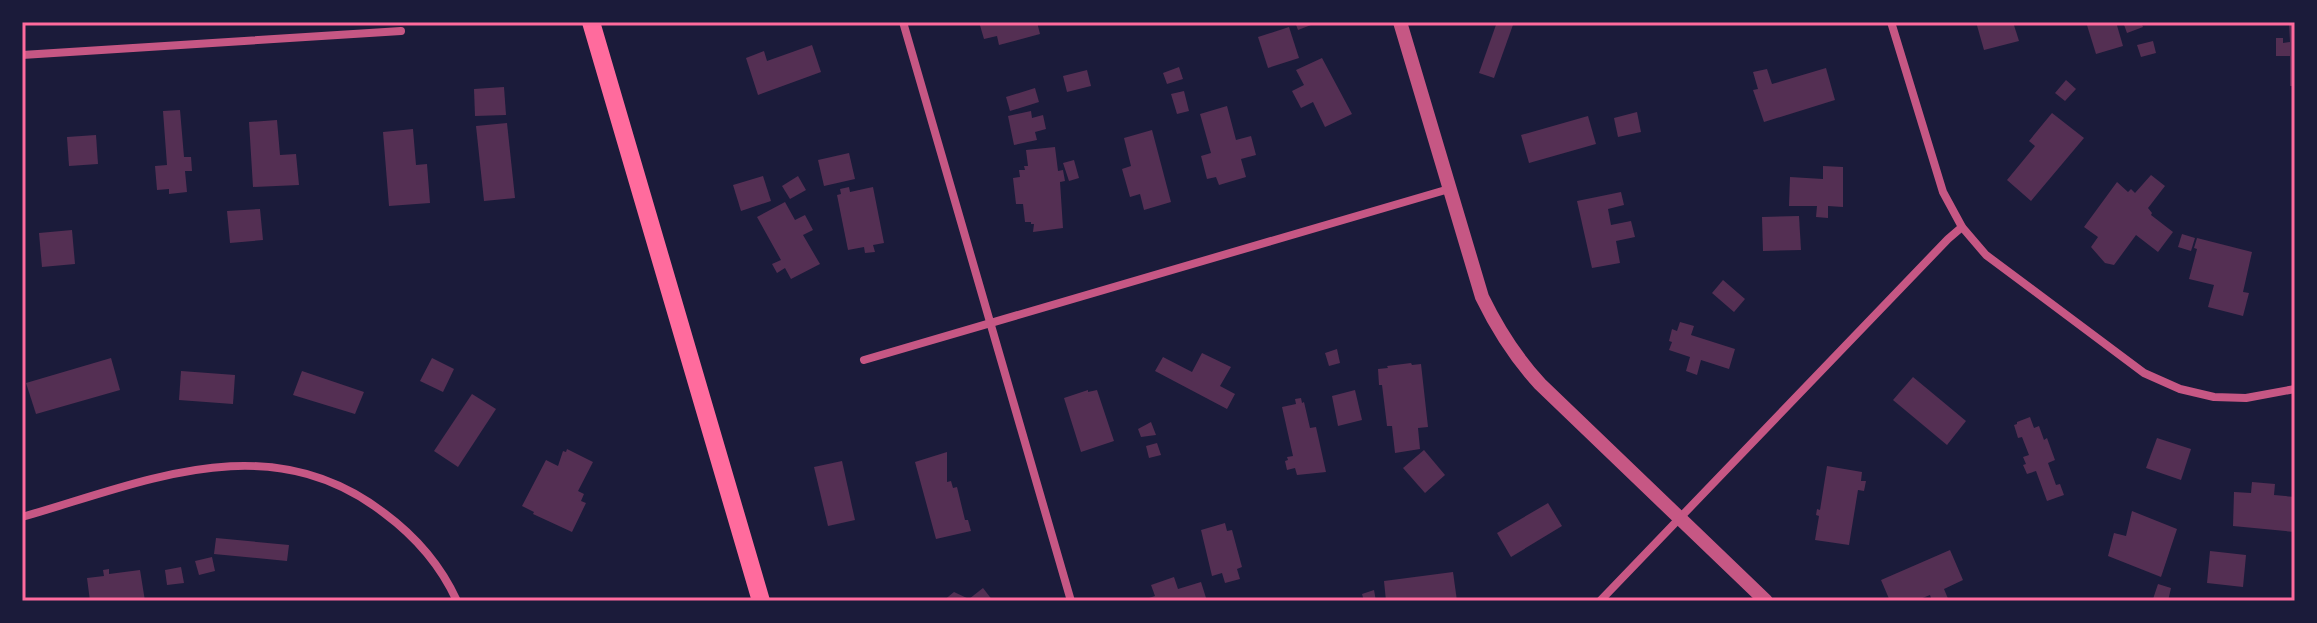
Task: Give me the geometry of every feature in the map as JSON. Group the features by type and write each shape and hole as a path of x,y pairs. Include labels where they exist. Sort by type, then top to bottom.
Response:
{"main road":[{"path":"591,22 761,601"}],"street":[{"path":"903,22 1071,601"},
{"path":"1400,22 1482,297 1498,331 1520,362 1766,601"},
{"path":"1891,22 1943,192 1962,227 1986,255 2144,373 2180,389 2214,397 2246,398 2295,389"},
{"path":"22,55 401,31"},
{"path":"864,360 1449,189"},
{"path":"1600,601 1962,227"},
{"path":"22,517 208,466 249,464 293,470 331,482 369,502 402,527 430,557 457,601"}],"building":[{"path":"979,22 1037,22 1040,34 999,45 997,36 984,39"},
{"path":"1295,22 1309,22 1311,25 1298,30"},
{"path":"1497,22 1514,22 1494,78 1479,73"},
{"path":"1976,22 2013,22 2019,41 1984,50"},
{"path":"2086,22 2116,22 2123,46 2096,54"},
{"path":"2123,22 2141,22 2143,27 2127,33"},
{"path":"2289,22 2295,22 2295,86 2290,86 2290,56 2276,56 2276,38 2283,38 2283,43 2290,42"},
{"path":"1289,27 1299,58 1268,68 1258,37"},
{"path":"2153,41 2156,53 2141,57 2137,45"},
{"path":"812,45 821,72 758,95 746,58 764,51 767,61"},
{"path":"1322,58 1352,114 1325,127 1313,102 1301,108 1292,91 1304,85 1296,70"},
{"path":"1179,67 1183,79 1167,84 1163,73"},
{"path":"1826,68 1835,100 1764,122 1753,90 1758,89 1753,72 1767,69 1772,84"},
{"path":"1087,70 1091,86 1067,92 1063,76"},
{"path":"2066,80 2076,89 2065,101 2055,93"},
{"path":"504,87 506,115 475,116 474,89"},
{"path":"1035,88 1039,102 1010,111 1006,97"},
{"path":"1184,91 1189,111 1177,114 1171,94"},
{"path":"1227,106 1236,140 1251,136 1256,155 1241,159 1246,177 1219,185 1216,177 1207,179 1201,156 1211,153 1200,114"},
{"path":"180,110 184,157 191,157 192,171 185,171 187,192 169,194 169,189 157,190 155,166 167,165 163,111"},
{"path":"1031,111 1032,118 1043,115 1046,129 1035,132 1037,140 1014,145 1008,116"},
{"path":"1637,112 1641,132 1618,137 1614,118"},
{"path":"2052,113 2084,138 2031,201 2007,180 2035,146 2029,141"},
{"path":"1588,116 1596,144 1529,163 1521,135"},
{"path":"277,120 280,155 296,154 299,185 253,187 249,122"},
{"path":"507,123 515,198 484,201 476,126"},
{"path":"413,129 416,165 427,164 430,203 389,206 383,132"},
{"path":"1152,130 1171,202 1144,210 1140,194 1130,197 1122,169 1131,166 1124,138"},
{"path":"96,135 98,164 69,166 67,137"},
{"path":"1055,147 1058,171 1063,170 1065,181 1060,182 1063,228 1033,232 1034,224 1025,222 1023,204 1016,204 1013,178 1020,177 1019,170 1025,170 1024,166 1028,166 1026,150"},
{"path":"849,153 855,179 824,186 818,160"},
{"path":"1074,160 1079,178 1069,181 1063,163"},
{"path":"1823,166 1843,167 1843,207 1828,206 1828,218 1816,217 1817,206 1789,206 1790,177 1823,179"},
{"path":"2151,175 2165,186 2148,208 2151,215 2173,232 2158,252 2136,235 2114,265 2105,263 2091,247 2098,237 2084,227 2117,182 2128,192 2131,189 2135,193"},
{"path":"763,176 771,201 741,211 733,185"},
{"path":"798,176 806,190 790,199 782,186"},
{"path":"849,187 850,192 873,187 884,243 873,245 875,252 865,253 864,247 848,250 837,195 841,194 840,189"},
{"path":"1621,192 1624,205 1608,209 1611,225 1631,221 1635,237 1616,241 1620,263 1592,268 1577,201"},
{"path":"785,202 795,220 805,215 813,230 803,235 820,264 791,279 785,268 777,273 772,264 781,260 757,217"},
{"path":"260,209 263,240 230,243 227,211"},
{"path":"1799,216 1801,250 1763,251 1762,217"},
{"path":"72,230 75,264 42,267 39,233"},
{"path":"2182,234 2195,238 2191,251 2178,247"},
{"path":"2197,238 2252,252 2243,292 2249,293 2243,316 2208,307 2214,285 2189,279"},
{"path":"1723,280 1745,299 1734,312 1712,293"},
{"path":"1680,322 1694,326 1691,335 1735,349 1729,369 1701,360 1697,375 1686,371 1690,357 1669,350 1672,329 1677,331"},
{"path":"1337,349 1340,363 1329,366 1325,353"},
{"path":"1202,353 1231,367 1220,386 1235,394 1227,409 1155,371 1163,357 1192,372"},
{"path":"111,358 120,390 36,414 26,383"},
{"path":"432,358 454,369 443,392 420,381"},
{"path":"1421,364 1428,427 1418,428 1420,449 1395,453 1392,426 1387,426 1378,369"},
{"path":"181,371 235,375 233,404 179,400"},
{"path":"302,371 364,392 355,414 293,395"},
{"path":"1913,377 1966,421 1947,445 1893,400"},
{"path":"1097,390 1114,441 1081,452 1064,398"},
{"path":"1355,390 1362,420 1338,426 1332,396"},
{"path":"472,394 496,409 458,467 434,451"},
{"path":"1301,398 1310,428 1316,427 1326,472 1297,475 1295,468 1287,470 1285,461 1293,456 1282,407 1296,404 1295,399"},
{"path":"2030,417 2034,428 2039,426 2044,440 2047,438 2055,460 2048,463 2056,485 2060,484 2064,495 2047,501 2036,471 2027,474 2023,465 2026,464 2023,457 2029,455 2014,425"},
{"path":"1151,422 1156,435 1141,437 1138,429"},
{"path":"2157,438 2191,449 2181,480 2146,468"},
{"path":"1157,443 1161,455 1149,458 1146,446"},
{"path":"567,449 593,462 578,491 584,494 581,501 586,503 572,532 522,506 546,460 558,466 563,451"},
{"path":"1424,450 1445,475 1425,493 1403,468"},
{"path":"947,452 947,482 951,481 953,488 957,487 971,531 936,539 915,462"},
{"path":"842,461 855,520 828,526 814,467"},
{"path":"1827,466 1862,472 1861,481 1866,481 1864,491 1858,490 1849,545 1815,540 1819,516 1816,515 1817,509 1820,510"},
{"path":"2252,482 2275,484 2274,495 2295,497 2295,532 2233,526 2234,492 2251,493"},
{"path":"1548,503 1562,526 1511,557 1497,533"},
{"path":"2132,511 2177,529 2161,577 2108,556 2114,533 2126,536"},
{"path":"1225,523 1227,531 1232,530 1242,567 1237,569 1240,579 1225,583 1222,573 1212,576 1201,530"},
{"path":"216,538 289,545 287,561 214,554"},
{"path":"1950,550 1963,580 1944,589 1949,601 1932,601 1930,595 1915,601 1890,601 1881,580"},
{"path":"2210,551 2246,555 2243,587 2207,583"},
{"path":"212,557 215,571 199,575 195,561"},
{"path":"181,567 184,583 167,585 165,570"},
{"path":"109,569 109,574 140,570 145,601 90,601 87,578 104,576 103,570"},
{"path":"1453,572 1457,601 1386,601 1384,581"},
{"path":"1174,577 1178,589 1201,582 1207,601 1140,601 1155,596 1151,585"},
{"path":"2158,584 2171,588 2168,601 2153,599"},
{"path":"983,588 993,601 943,601 954,592 969,599"},
{"path":"1374,590 1376,601 1364,601 1362,594"}]}
